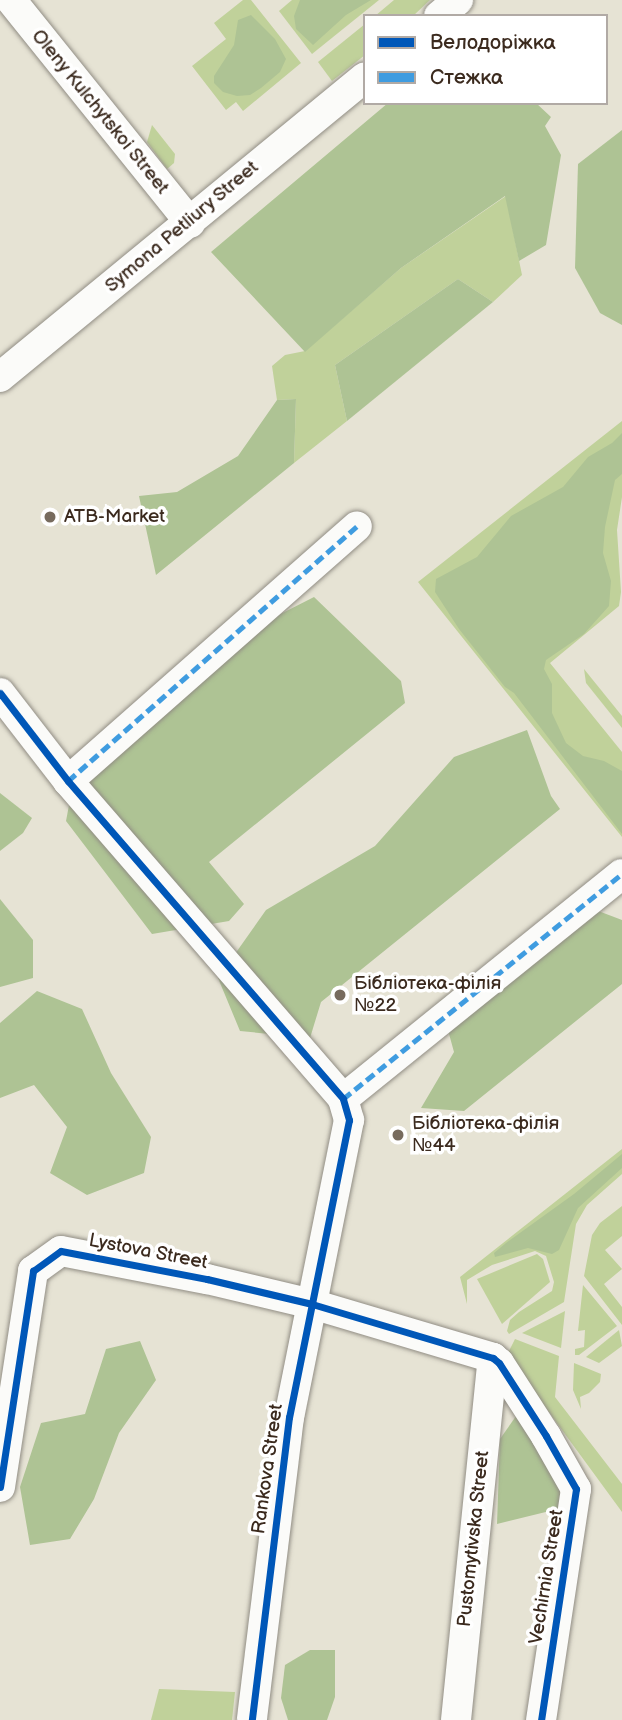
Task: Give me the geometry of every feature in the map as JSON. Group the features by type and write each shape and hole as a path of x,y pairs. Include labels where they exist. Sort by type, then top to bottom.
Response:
{"street":[{"name":"Oleny Kulchytskoi Street","path":"11,0 190,223"},
{"path":"441,14 458,0"},
{"name":"Symona Petliury Street","path":"0,377 363,79"},
{"path":"68,781 357,526"},
{"path":"0,693 68,781 343,1099 622,874"},
{"name":"Rankova Street","path":"252,1720 289,1417 346,1142 349,1120 343,1099"},
{"name":"Lystova Street","path":"0,1487 33,1271 61,1251 207,1279 312,1304"},
{"path":"312,1304 493,1359"},
{"name":"Pustomytivska Street","path":"456,1720 493,1359"},
{"name":"Vechirnia Street","path":"493,1359 499,1363 576,1489 541,1720"}],"green space":[{"path":"243,0 251,0 301,63 243,111 236,102 226,110 192,66 226,39 214,23"},
{"path":"292,0 379,0 312,54 279,11"},
{"path":"300,0 371,0 346,15 313,45 296,29 294,16"},
{"path":"394,0 430,0 415,14 377,14"},
{"path":"251,15 275,39 286,59 280,72 261,88 250,95 237,96 223,92 214,83 214,76 234,45 238,20"},
{"path":"363,26 363,57 332,81 318,62"},
{"path":"386,105 538,105 551,117 545,126 561,155 546,245 519,261 505,196 401,268 305,352 211,252"},
{"path":"152,125 175,154 174,163 167,169 147,142"},
{"path":"622,130 622,325 600,313 575,268 578,164"},
{"path":"506,196 522,275 493,302 458,279 335,365 347,421 294,463 296,399 277,400 272,366 285,355 305,351 401,268"},
{"path":"458,279 493,302 347,421 335,365"},
{"path":"296,399 294,463 156,575 139,496 177,492 238,456 277,400"},
{"path":"622,421 622,497 617,530 621,592 619,606 550,663 622,752 622,837 418,582"},
{"path":"622,433 622,474 615,480 605,527 603,553 611,581 609,606 584,634 546,660 544,669 552,684 552,713 566,743 583,756 604,761 622,771 622,834 514,693 505,687 459,629 435,592 436,579 477,557 511,516 563,487 588,457 612,443"},
{"path":"314,597 401,681 405,703 209,862 244,904 229,921 152,934 66,821 77,763 190,660"},
{"path":"584,669 622,716 622,728 586,683"},
{"path":"527,730 551,796 560,809 321,1002 310,1038 240,1031 218,978 266,910 375,846 454,757"},
{"path":"0,793 32,818 23,833 0,851"},
{"path":"0,899 33,940 33,978 0,987"},
{"path":"572,901 622,920 622,984 464,1111 421,1108 454,1052 440,1001"},
{"path":"37,991 82,1009 111,1073 151,1137 144,1173 87,1195 50,1173 67,1127 34,1085 0,1098 0,1023"},
{"path":"622,1149 622,1174 587,1205 576,1224 564,1302 509,1334 507,1331 510,1320 519,1312 552,1291 554,1282 546,1256 535,1251 492,1265 467,1280 467,1304 460,1277"},
{"path":"622,1154 622,1168 578,1208 559,1250 552,1254 528,1248 495,1257 494,1253 506,1243 574,1194"},
{"path":"622,1206 622,1236 605,1250 622,1269 604,1284 622,1307 622,1325 584,1276 592,1235 600,1223"},
{"path":"537,1254 543,1259 550,1282 502,1324 477,1279"},
{"path":"583,1285 617,1326 579,1355 575,1355 575,1349 584,1347 585,1330 578,1331"},
{"path":"565,1311 561,1348 522,1333"},
{"path":"619,1330 622,1346 599,1363 586,1357"},
{"path":"515,1339 559,1356 555,1397 622,1484 622,1512 507,1355"},
{"path":"140,1341 156,1380 119,1433 94,1499 70,1539 30,1545 20,1487 41,1423 85,1414 106,1349"},
{"path":"574,1363 601,1374 600,1382 589,1393 580,1397 581,1409 573,1390"},
{"path":"526,1402 566,1471 562,1508 497,1524 500,1439"},
{"path":"310,1650 335,1650 335,1697 327,1720 288,1720 281,1698 285,1665"},
{"path":"159,1689 235,1692 232,1720 151,1720"}],"marked path":[{"path":"68,781 357,526"},
{"path":"343,1099 622,874"}],"cycle path":[{"path":"0,693 68,781 343,1099 349,1120 289,1417 252,1720"},
{"path":"0,1487 33,1271 61,1251 207,1279 312,1304 493,1358 499,1363 546,1436 576,1489 541,1720"}],"place":[{"name":"ATB-Market","path":"50,517"},
{"name":"Бібліотека-філія №22","path":"340,995"},
{"name":"Бібліотека-філія №44","path":"398,1135"}]}
